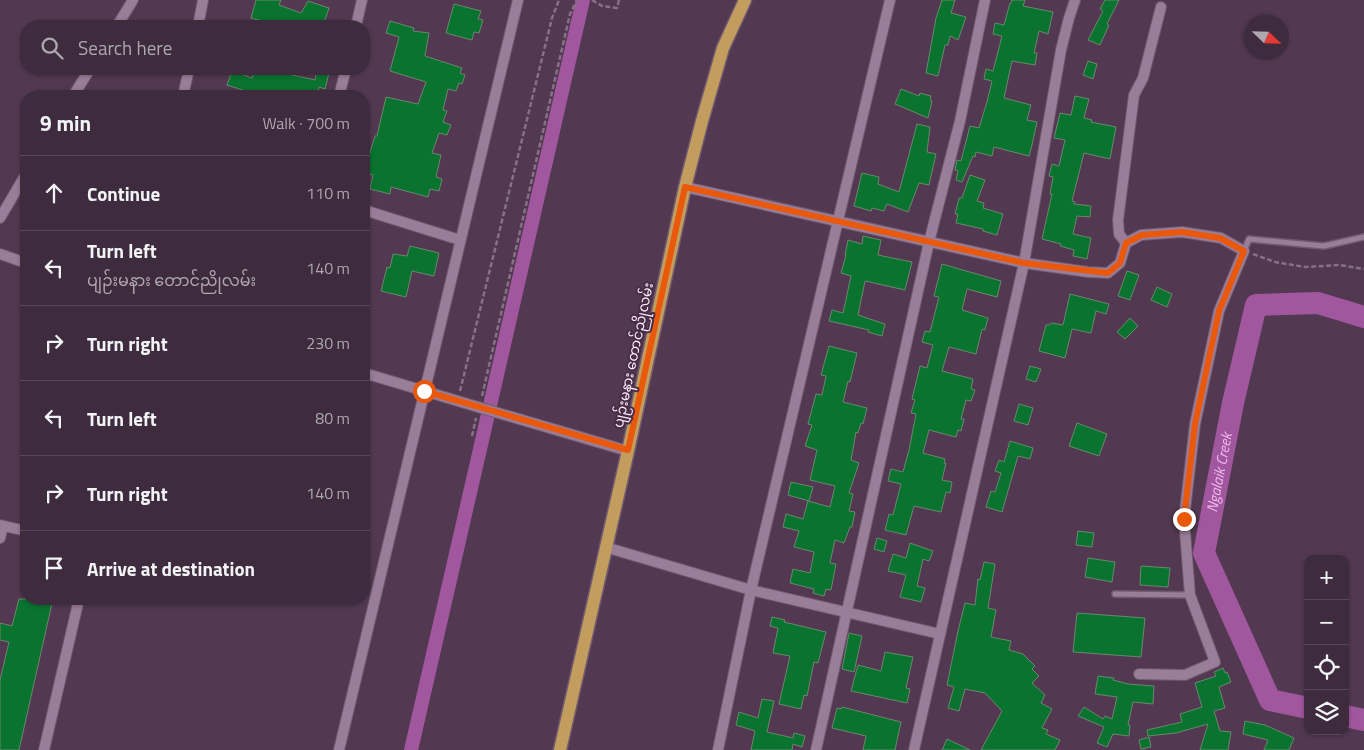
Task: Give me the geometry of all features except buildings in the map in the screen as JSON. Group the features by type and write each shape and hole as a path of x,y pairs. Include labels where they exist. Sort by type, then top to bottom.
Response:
{"main road":[{"name":"ပျဉ်းမနား တောင်ညိုလမ်း","path":"560,750 685,187 723,48 745,0"}],"street":[{"path":"121,20 133,0"},
{"path":"199,20 203,0"},
{"path":"357,20 362,0"},
{"path":"339,750 518,0"},
{"path":"718,750 751,590 890,0"},
{"path":"816,750 929,242 960,121 985,0"},
{"path":"914,750 1024,263 1061,50 1075,0"},
{"path":"1126,243 1120,234 1118,220 1134,95 1143,78 1161,7"},
{"path":"77,90 86,75"},
{"path":"184,90 188,75"},
{"path":"341,90 345,75"},
{"path":"0,218 20,184"},
{"path":"685,187 1024,263 1108,273 1120,263 1126,243 1142,235 1182,232 1220,238 1244,251 1219,311 1195,424 1184,519 1190,595 1215,662 1185,675 1139,674"},
{"path":"370,212 460,240"},
{"path":"0,254 20,261"},
{"path":"370,375 478,408 628,450"},
{"path":"0,538 1,526 20,530"},
{"path":"605,547 751,590 847,614 940,634"},
{"path":"44,750 78,605"}],"lane":[{"path":"1244,251 1249,239 1324,246 1364,236"},
{"path":"1115,594 1190,595"}],"path":[{"path":"458,401 552,18 559,0"},
{"path":"472,436 570,14 577,0"},
{"path":"592,0 602,6 617,8 619,0"},
{"path":"1244,251 1275,262 1305,267 1340,264 1364,270"}],"waterway":[{"path":"411,750 583,0"},
{"name":"Ngalaik Creek","path":"1304,707 1270,700 1204,553 1233,403 1256,305 1318,303 1364,317"},
{"name":"Ngalaik Creek","path":"1349,717 1364,720"}],"route":[{"path":"424,391 628,450 685,187 1024,263 1088,272 1108,273 1120,263 1126,243 1142,235 1182,232 1220,238 1244,251 1242,260 1219,311 1195,424 1184,519"}]}
